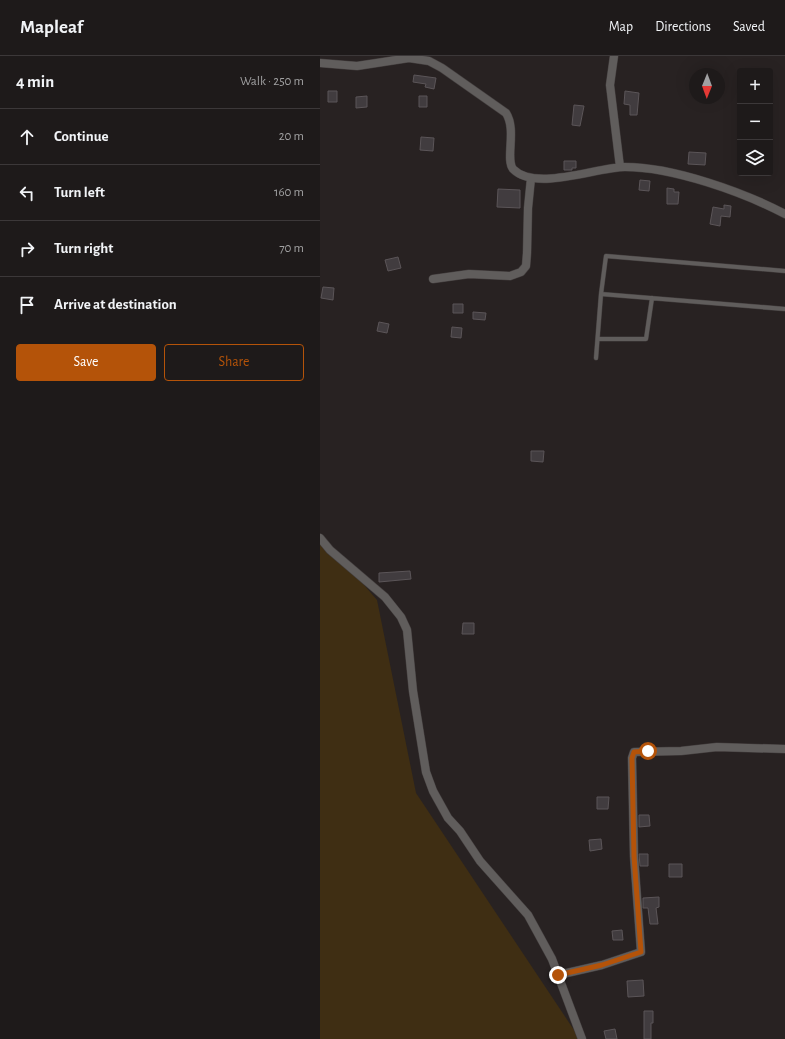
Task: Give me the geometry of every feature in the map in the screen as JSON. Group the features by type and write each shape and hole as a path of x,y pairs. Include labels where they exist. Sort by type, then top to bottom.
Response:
{"street":[{"path":"614,56 610,85 620,168"},
{"path":"320,63 356,66 409,58 429,61 442,68 506,113 511,123 512,130 510,162 512,168 525,178 574,176 620,168 674,172 753,199 785,214"},
{"path":"434,279 469,274 510,276 521,272 526,266 531,178"},
{"path":"320,538 330,550 385,597 401,617 407,630 414,697 426,772 433,791 448,818 460,831 480,861 528,915 552,959 582,1039"},
{"path":"558,975 602,965 641,952 634,856 632,758 634,752 681,751 717,747 785,749"}],"lane":[{"path":"596,358 601,294 606,256 785,271"},
{"path":"601,294 785,309"},
{"path":"598,339 646,339 652,298"}],"shaded area":[{"path":"320,534 377,600 416,793 580,1039 320,1039"}],"building":[{"path":"414,75 436,78 434,89 425,87 426,84 413,82"},
{"path":"328,91 337,91 337,102 328,102"},
{"path":"625,91 639,93 637,115 630,115 630,105 624,104"},
{"path":"367,96 367,107 356,108 356,97"},
{"path":"419,96 427,96 427,107 419,107"},
{"path":"574,105 584,106 580,126 572,125"},
{"path":"421,137 434,138 433,151 420,150"},
{"path":"689,152 706,153 705,165 688,164"},
{"path":"564,161 576,161 576,168 572,168 572,170 564,170"},
{"path":"640,180 650,181 649,191 639,190"},
{"path":"667,188 674,189 674,192 679,192 678,204 667,204"},
{"path":"498,189 520,190 520,208 497,207"},
{"path":"724,205 731,206 730,217 721,216 720,226 710,224 713,207 724,209"},
{"path":"398,257 401,268 388,271 385,260"},
{"path":"323,287 334,288 333,300 321,298"},
{"path":"453,304 463,304 463,313 453,313"},
{"path":"473,312 486,313 485,320 473,319"},
{"path":"379,322 389,324 387,333 377,331"},
{"path":"452,327 462,328 461,338 451,337"},
{"path":"531,451 544,451 543,462 531,461"},
{"path":"410,571 411,579 379,582 379,573"},
{"path":"463,623 474,623 474,634 462,634"},
{"path":"597,797 609,797 608,809 597,809"},
{"path":"639,815 649,815 650,826 639,827"},
{"path":"601,839 602,849 590,851 589,840"},
{"path":"639,854 648,854 648,866 640,866"},
{"path":"669,864 682,864 682,877 669,877"},
{"path":"659,897 659,907 656,908 658,924 650,924 648,908 643,908 643,898"},
{"path":"622,930 623,940 613,940 612,931"},
{"path":"643,980 644,996 628,997 627,981"},
{"path":"644,1011 653,1011 651,1039 644,1039"},
{"path":"615,1029 617,1039 606,1039 604,1031"}],"route":[{"path":"558,975 602,965 641,952 634,856 632,758 634,752 648,751"}]}
